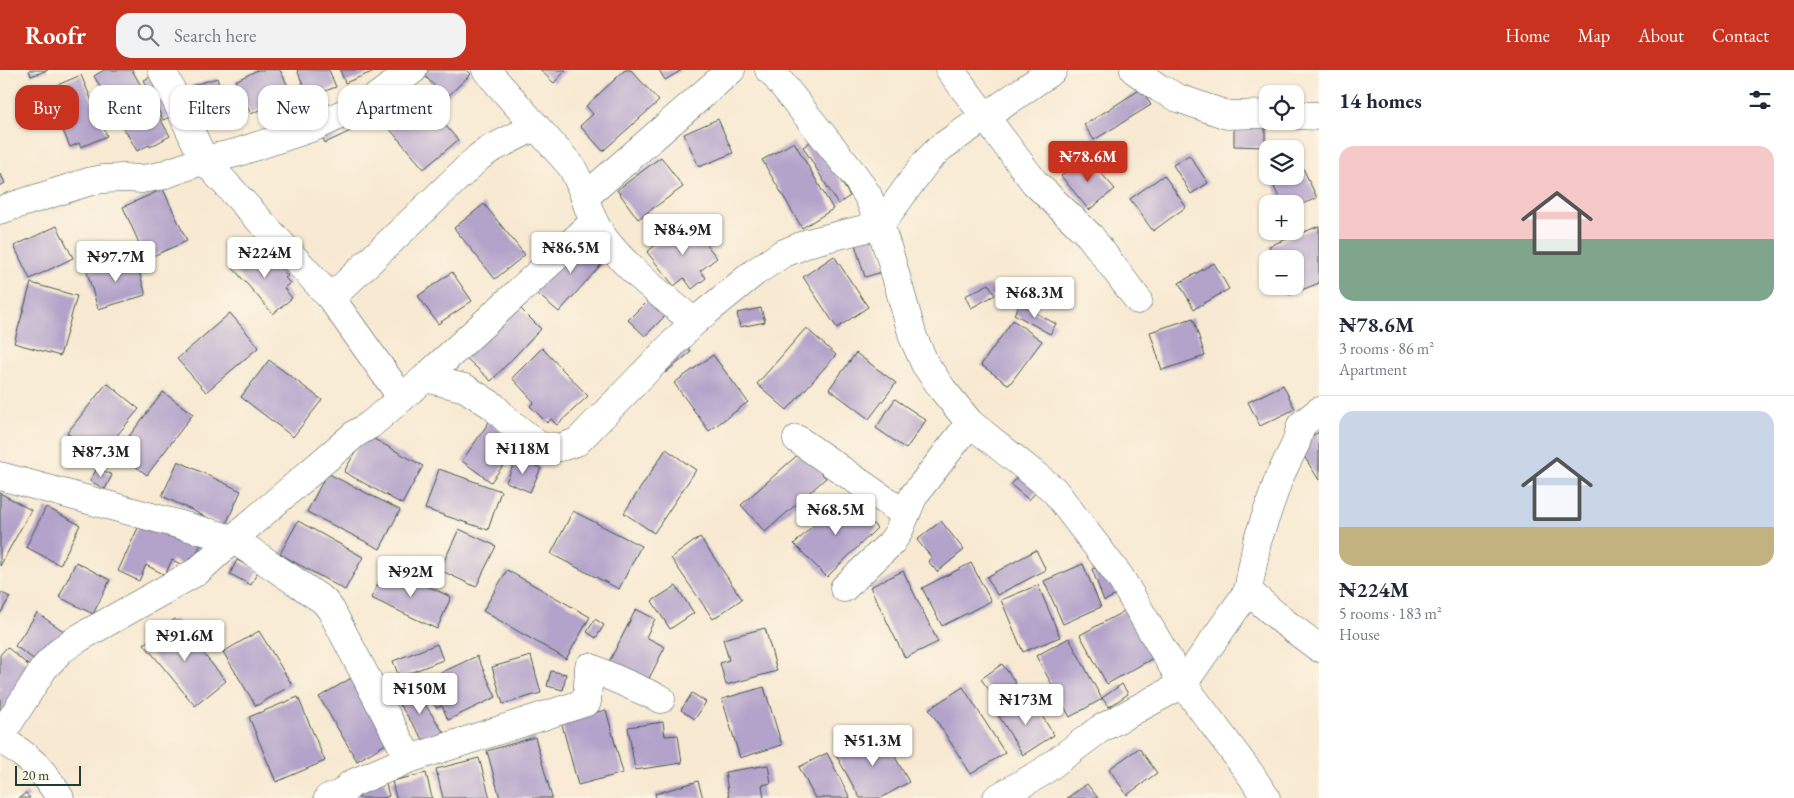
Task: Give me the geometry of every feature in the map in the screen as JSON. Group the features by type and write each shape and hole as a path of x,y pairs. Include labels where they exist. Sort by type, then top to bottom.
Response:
{"street":[{"path":"162,70 204,160 331,298 402,398"},
{"path":"0,210 88,182 103,179 142,179 160,176 204,160 236,153 317,126 375,98 413,70"},
{"path":"486,70 572,166 580,179 594,222 606,241 625,262 694,322"},
{"path":"586,196 731,70"},
{"path":"769,70 855,176 868,196 880,225 912,337 925,364 970,423 1054,490 1120,577 1183,684 1251,774 1266,798"},
{"path":"950,70 1035,183 1090,236 1138,300"},
{"path":"1134,70 1159,88 1178,98 1227,115 1259,114"},
{"path":"425,378 466,388 493,406 507,420 542,448 561,447 577,442 694,322 754,272 782,254 831,236 880,225 926,162 940,148 1050,71"},
{"path":"1304,115 1319,116"},
{"path":"331,298 479,157 536,126"},
{"path":"60,798 36,763 0,738 44,668 61,650 79,638 198,571 355,434 370,425 425,378 594,222"},
{"path":"997,798 1041,772 1100,729 1183,684 1248,591 1257,542 1279,478 1296,443 1301,425 1319,411"},
{"path":"844,588 898,533 914,494 970,423"},
{"path":"797,439 905,514"},
{"path":"0,476 233,539 324,601 331,610 409,759"},
{"path":"1248,591 1284,622 1319,648"},
{"path":"328,798 341,794 351,784 409,759 587,702 589,667 661,699"}],"building":[{"path":"29,70 48,70 31,76"},
{"path":"104,70 132,70 141,85 99,85 94,76"},
{"path":"258,70 280,70 288,85 258,85 258,111 251,114 248,108 248,85 237,85 235,81"},
{"path":"297,70 329,70 336,87 328,90 328,85 303,85"},
{"path":"340,70 377,70 345,83"},
{"path":"425,70 467,70 471,74 450,94 450,85 434,85 422,73"},
{"path":"540,70 566,70 554,83"},
{"path":"625,70 631,70 659,101 603,151 580,126 593,114 586,106"},
{"path":"659,70 682,70 665,80"},
{"path":"156,74 170,102 170,117 163,120 160,114 160,85 146,85 144,80"},
{"path":"81,75 89,94 89,130 104,130 107,136 81,147 79,143 70,147 63,130 79,130 79,85 58,85"},
{"path":"217,78 219,85 194,85"},
{"path":"1141,89 1151,105 1094,140 1084,125"},
{"path":"160,119 170,136 150,147 149,145 137,151 125,130 160,130"},
{"path":"338,119 338,130 353,130 325,143 319,130 328,130 328,124"},
{"path":"718,119 733,153 699,167 684,134"},
{"path":"1234,120 1259,120 1259,130 1265,130 1265,140 1259,140 1259,147 1234,146"},
{"path":"390,130 449,130 458,140 424,169"},
{"path":"815,139 850,196 838,204 803,147"},
{"path":"794,142 833,209 802,228 762,160"},
{"path":"1189,155 1208,183 1191,194 1173,165"},
{"path":"1086,156 1115,189 1089,210 1061,176"},
{"path":"661,157 683,187 638,219 617,190"},
{"path":"1304,170 1317,198 1304,203 1304,195 1278,195 1273,185 1304,185"},
{"path":"0,173 5,183 0,186"},
{"path":"1164,175 1186,207 1153,231 1130,199"},
{"path":"163,189 187,241 146,259 123,207"},
{"path":"484,204 525,255 495,279 454,228"},
{"path":"687,220 717,258 700,271 706,278 692,289 684,278 674,286 647,252"},
{"path":"57,226 73,258 30,279 14,246"},
{"path":"1319,226 1319,283 1304,289 1304,250 1271,250 1269,246 1284,240 1304,240 1304,232"},
{"path":"583,235 608,257 559,312 534,291"},
{"path":"874,235 885,271 865,277 854,241"},
{"path":"258,247 267,257 269,255 288,276 285,278 290,283 284,288 292,298 273,314 233,268"},
{"path":"834,256 868,307 837,328 803,277"},
{"path":"135,258 146,295 98,309 87,272"},
{"path":"1214,263 1229,289 1194,309 1179,283"},
{"path":"452,272 472,301 438,324 418,296"},
{"path":"31,283 77,296 60,356 14,343"},
{"path":"989,284 995,295 971,308 965,296"},
{"path":"650,298 666,315 645,336 628,320"},
{"path":"513,301 541,329 491,381 462,354"},
{"path":"1020,304 1056,324 1050,334 1014,314"},
{"path":"761,308 765,322 740,327 737,313"},
{"path":"230,313 259,347 206,392 177,359"},
{"path":"1193,318 1205,356 1162,370 1150,332"},
{"path":"1013,320 1042,341 1009,385 981,365"},
{"path":"806,328 836,355 787,410 757,384"},
{"path":"684,343 691,352 665,373 658,364"},
{"path":"542,348 588,396 557,425 551,419 547,423 530,406 534,402 512,378"},
{"path":"856,353 896,383 869,419 829,389"},
{"path":"713,355 748,402 709,431 674,383"},
{"path":"269,360 322,400 293,437 241,397"},
{"path":"107,383 139,409 98,458 67,433"},
{"path":"1283,385 1295,409 1260,426 1248,402"},
{"path":"163,392 193,414 147,475 117,452"},
{"path":"895,399 926,420 906,449 876,428"},
{"path":"489,422 519,444 491,482 462,461"},
{"path":"1319,432 1319,480 1297,445"},
{"path":"365,434 423,466 402,504 344,472"},
{"path":"666,449 696,470 654,533 624,513"},
{"path":"802,451 826,478 765,532 741,505"},
{"path":"517,457 541,468 530,492 506,482"},
{"path":"178,461 241,491 225,526 162,496"},
{"path":"97,468 112,475 105,489 90,481"},
{"path":"439,469 501,491 488,530 425,509"},
{"path":"1024,469 1042,485 1029,500 1011,485"},
{"path":"327,473 400,510 380,549 307,512"},
{"path":"0,493 31,510 0,566"},
{"path":"845,495 877,528 827,577 794,544"},
{"path":"46,507 80,525 60,565 26,547"},
{"path":"573,511 641,546 619,589 551,554"},
{"path":"143,517 201,544 190,568 172,560 165,575 146,565 139,581 118,571"},
{"path":"298,521 363,557 345,590 280,554"},
{"path":"941,521 964,550 937,572 928,561 932,558 917,540"},
{"path":"459,529 496,546 476,587 440,570"},
{"path":"700,537 742,599 713,619 671,558"},
{"path":"1036,550 1046,570 997,595 987,577"},
{"path":"237,560 258,571 251,585 230,574"},
{"path":"76,562 110,580 93,614 59,597"},
{"path":"971,563 991,601 942,626 922,588"},
{"path":"1083,564 1101,607 1063,624 1044,581"},
{"path":"1104,565 1116,595 1104,601 1092,569"},
{"path":"386,567 451,597 437,629 371,598"},
{"path":"507,570 590,617 566,659 483,611"},
{"path":"903,571 938,642 905,658 870,587"},
{"path":"1038,585 1060,637 1023,652 1001,600"},
{"path":"676,586 694,613 670,629 652,601"},
{"path":"0,592 10,597 0,614"},
{"path":"636,609 655,619 646,637 665,647 644,688 606,668"},
{"path":"1128,609 1155,657 1107,684 1080,635"},
{"path":"37,613 65,632 42,665 15,646"},
{"path":"175,619 226,681 195,706 144,644"},
{"path":"595,619 604,625 596,638 587,632"},
{"path":"765,628 777,671 726,685 720,663 729,660 723,639"},
{"path":"259,631 292,685 256,706 223,652"},
{"path":"1069,638 1102,699 1070,717 1036,656"},
{"path":"437,644 443,660 399,677 393,661"},
{"path":"7,647 34,670 2,710 0,708 0,655"},
{"path":"477,656 496,697 448,720 442,706 436,708 423,681"},
{"path":"531,656 541,693 503,704 492,667"},
{"path":"1002,664 1016,683 995,698 981,679"},
{"path":"551,671 566,674 563,690 547,686"},
{"path":"353,677 391,741 357,761 319,697"},
{"path":"1122,684 1128,694 1109,707 1102,698"},
{"path":"413,686 444,733 427,745 395,698"},
{"path":"764,687 782,745 740,758 722,699"},
{"path":"963,687 1005,753 971,774 929,709"},
{"path":"692,693 706,702 695,719 681,710"},
{"path":"298,697 325,761 276,782 249,717"},
{"path":"1030,697 1054,735 1023,755 999,716"},
{"path":"606,710 623,773 578,785 561,721"},
{"path":"663,722 665,736 678,735 682,763 635,770 628,727"},
{"path":"880,730 909,782 881,798 860,798 836,755"},
{"path":"535,737 552,798 500,798 487,751"},
{"path":"1139,748 1157,773 1127,795 1109,769"},
{"path":"827,753 850,798 815,798 799,767"},
{"path":"479,758 490,798 443,798 436,769"},
{"path":"768,765 771,783 762,785 764,798 729,798 725,772"},
{"path":"426,773 432,798 396,798 392,781"},
{"path":"385,780 389,796 383,798 359,798 356,788"},
{"path":"698,781 703,798 656,798 655,794"},
{"path":"1087,784 1098,798 1067,798"},
{"path":"26,793 30,798 19,798"}]}
